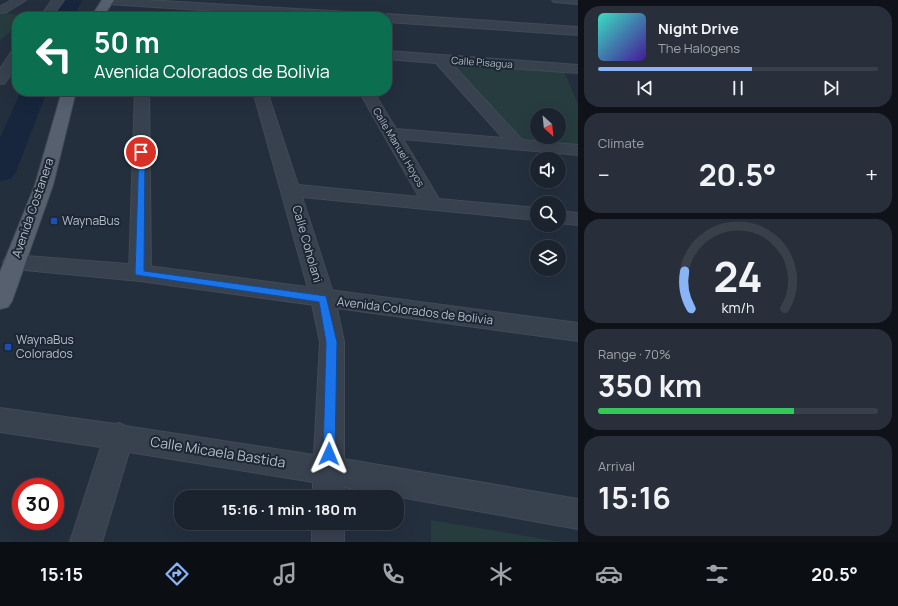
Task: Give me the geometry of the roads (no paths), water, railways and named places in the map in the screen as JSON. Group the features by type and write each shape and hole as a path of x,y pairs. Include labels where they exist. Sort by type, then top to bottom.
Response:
{"main road":[{"path":"100,12 107,1"},
{"name":"Avenida Costanera","path":"0,301 44,185 68,96"}],"street":[{"path":"3,10 20,0"},
{"path":"50,12 58,0"},
{"path":"311,0 317,12"},
{"path":"558,0 578,1"},
{"path":"107,1 282,12"},
{"path":"144,4 144,12"},
{"path":"392,18 578,31"},
{"name":"Calle Pisagua","path":"392,55 575,69"},
{"path":"440,59 517,144"},
{"path":"0,80 12,62"},
{"path":"575,69 578,83"},
{"path":"140,273 142,96"},
{"name":"Calle Coholani","path":"262,96 323,299 332,342 328,483"},
{"name":"Calle Manuel Hoyos","path":"369,96 433,204"},
{"path":"391,134 578,150"},
{"path":"291,190 530,213"},
{"path":"566,218 578,219"},
{"name":"Avenida Colorados de Bolivia","path":"14,262 140,273 323,299 578,332"},
{"name":"Calle Micaela Bastida","path":"0,420 119,436 328,483 578,514"},
{"path":"86,542 119,436"},
{"path":"328,530 328,542"}],"waterway":[{"path":"66,12 72,0"},
{"path":"0,172 32,96"}],"place":[{"name":"WaynaBus","path":"54,221"},
{"name":"WaynaBus Colorados","path":"8,347"}]}
